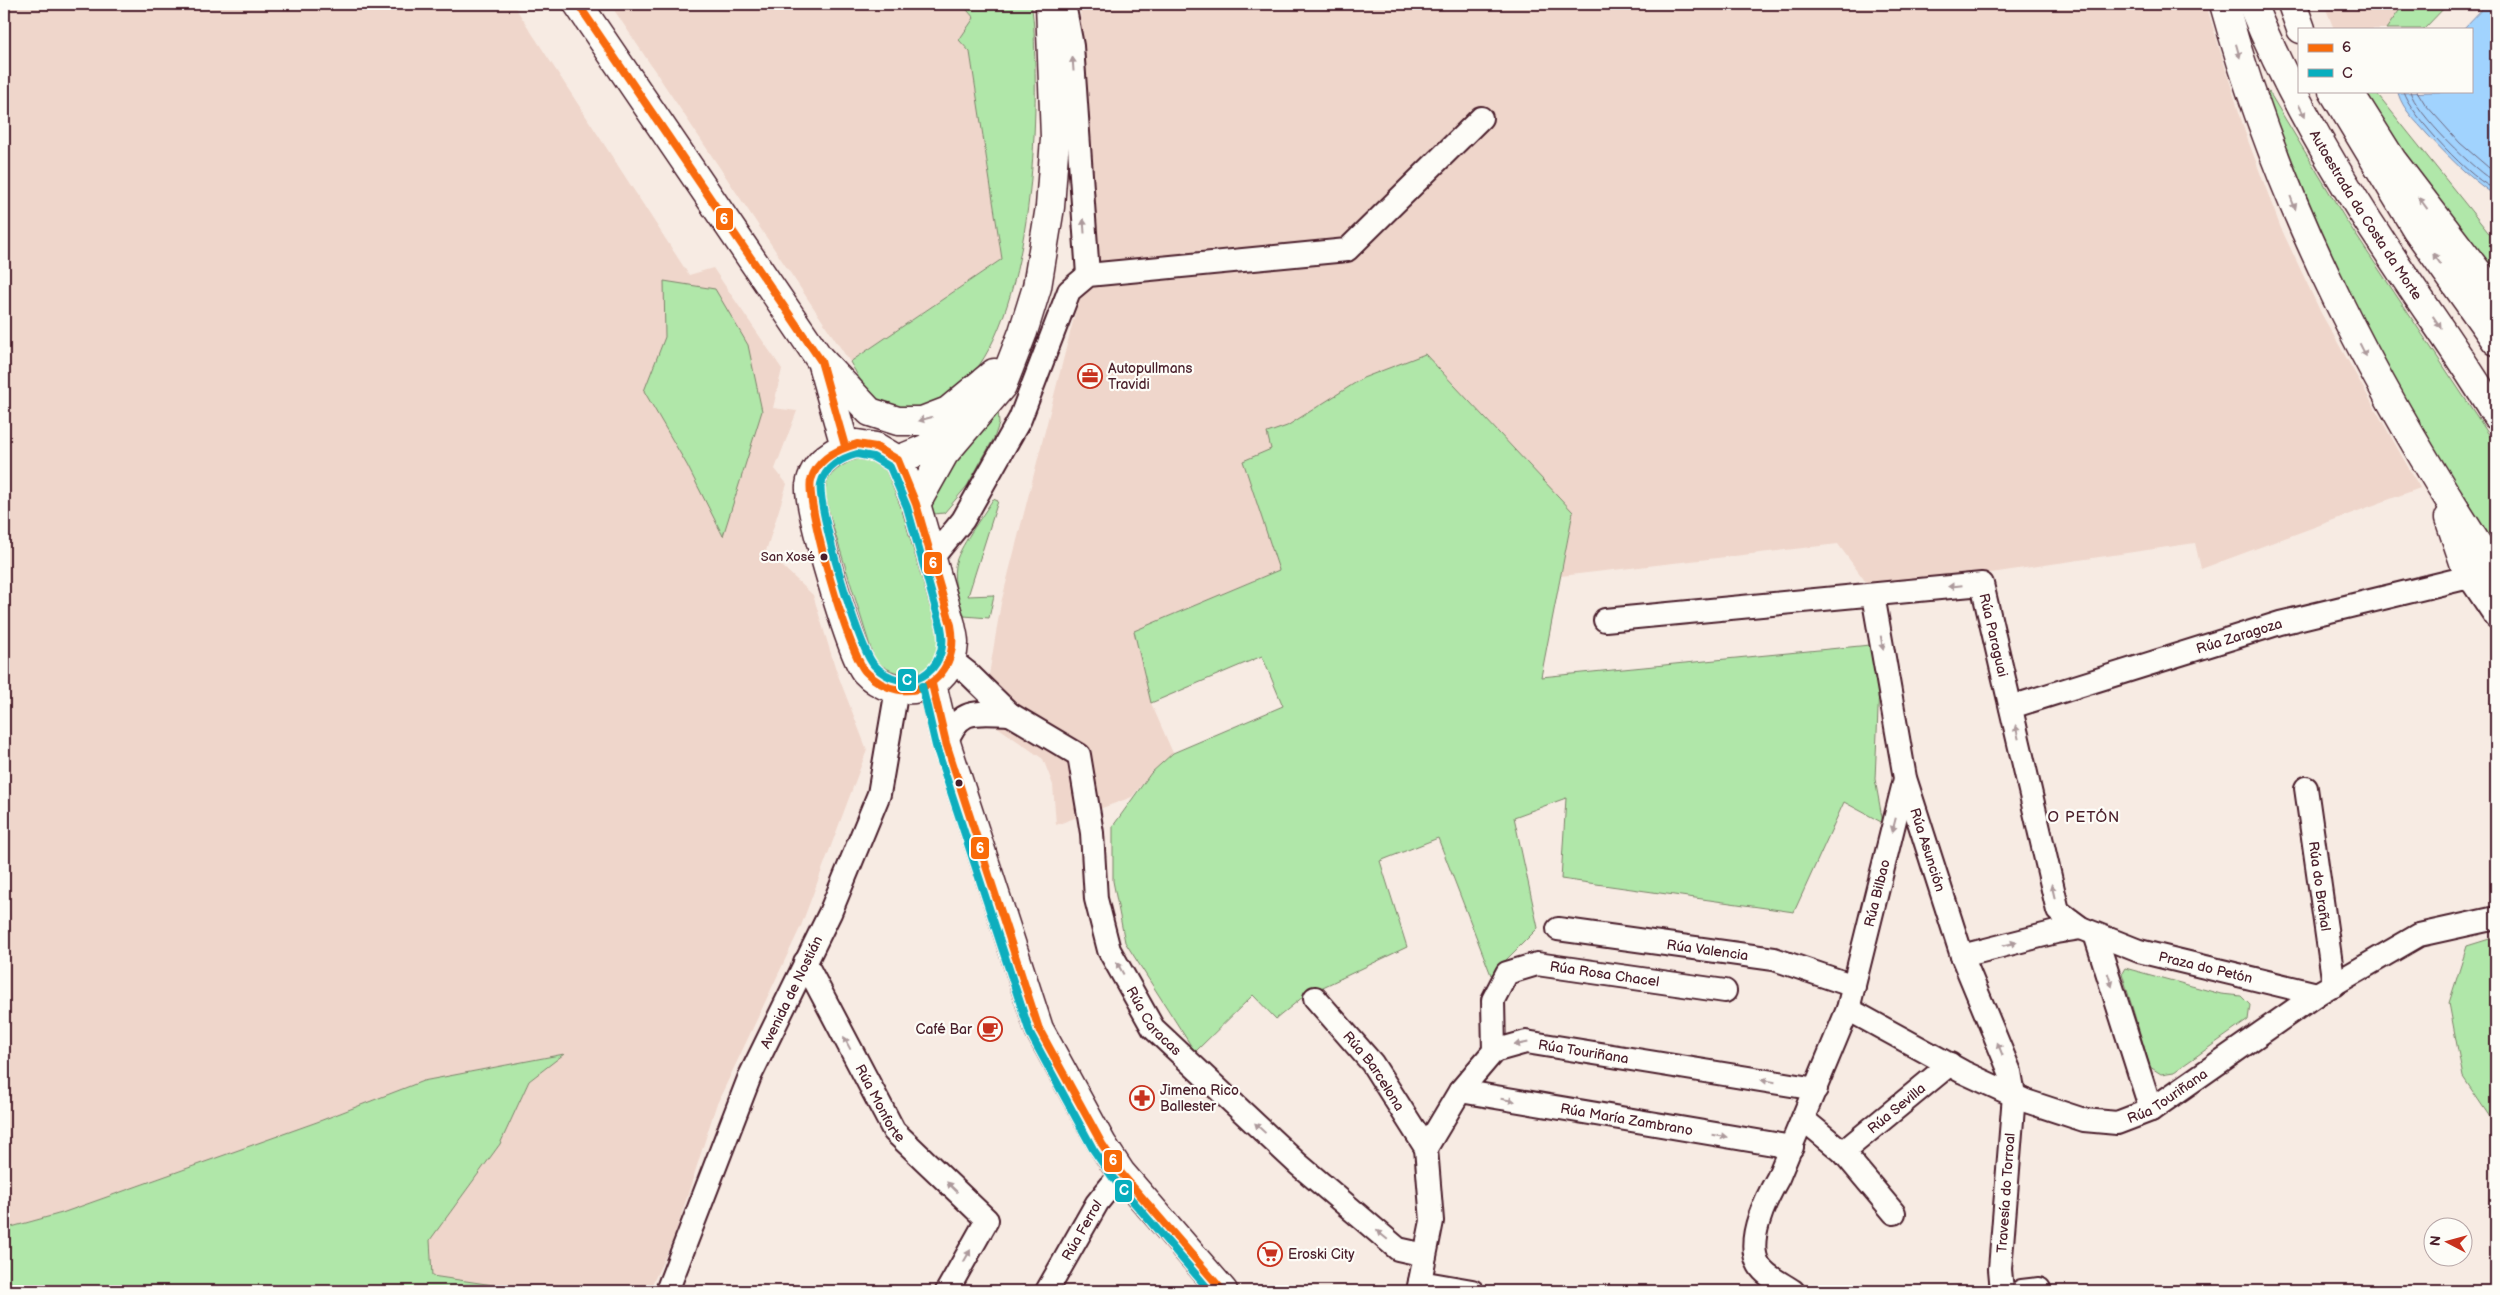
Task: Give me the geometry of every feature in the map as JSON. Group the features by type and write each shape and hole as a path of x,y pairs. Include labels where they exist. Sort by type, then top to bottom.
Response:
{"main road":[{"path":"578,4 822,361 870,412 898,421 922,422 948,412 994,373"},
{"path":"916,504 944,454 1002,386 1023,332 1037,287 1050,207 1055,138 1050,4"},
{"path":"2224,4 2250,92 2298,216 2338,302 2376,375 2439,486 2496,573"},
{"name":"Autoestrada da Costa da Morte","path":"2252,4 2271,50 2308,124 2387,251 2465,363 2496,415"},
{"path":"2292,4 2301,28"},
{"path":"2300,4 2312,28"},
{"path":"2334,92 2417,230 2496,342"},
{"path":"2350,92 2392,160 2496,296"},
{"path":"898,460 927,448 953,427 973,407 1023,332"},
{"path":"822,361 845,446"},
{"path":"857,444 876,447 898,460 916,504 932,558 954,643 950,659 932,684 910,691 897,690 880,684 864,670 852,644 814,516 809,488 814,471 831,454 845,446 857,444"},
{"path":"2439,486 2469,577 2496,578"},
{"path":"932,684 946,744 1039,1029 1102,1144 1121,1173 1223,1291"}],"street":[{"path":"1064,4 1072,46 1088,275"},
{"path":"932,558 963,520 1020,419 1069,291 1088,275 1347,250 1482,118"},
{"path":"2469,577 2496,617"},
{"name":"Rúa Zaragoza","path":"2011,707 2280,623 2469,577"},
{"name":"Rúa Paraguai","path":"1605,620 1982,584 2058,911 2088,931"},
{"name":"Rúa Asunción","path":"1874,595 1905,778 1962,956 2010,1072 2014,1095"},
{"name":"Rúa Caracas","path":"950,659 970,674 1010,714 1079,755 1092,833 1096,899 1110,950 1152,1028 1298,1164 1398,1249 1425,1256"},
{"name":"Avenida de Nostián","path":"667,1291 750,1076 830,912 879,794 897,690"},
{"name":"Rúa Caracas","path":"946,744 953,727 964,715 972,713 1010,714"},
{"name":"Rúa Bilbao","path":"1848,1009 1905,778"},
{"name":"Rúa do Brañal","path":"2306,788 2325,989"},
{"name":"Rúa Touriñana","path":"1848,1009 1950,1064 2014,1095 2084,1120 2117,1123 2151,1110 2325,989 2419,935 2496,918"},
{"name":"Rúa Valencia","path":"1558,929 1774,959 1854,986"},
{"path":"1962,956 2056,932 2088,931 2151,1110"},
{"name":"Praza do Petón","path":"2088,931 2139,951 2325,989"},
{"name":"Rúa Monforte","path":"805,962 894,1131 987,1220 947,1291"},
{"name":"Rúa Rosa Chacel","path":"1494,1051 1493,1000 1507,973 1537,964 1725,991"},
{"name":"Rúa Barcelona","path":"1315,998 1372,1062 1426,1148"},
{"path":"1793,1291 1759,1266 1754,1251 1757,1231 1764,1203 1792,1147 1848,1009"},
{"name":"Rúa Touriñana","path":"1494,1051 1526,1042 1816,1089"},
{"path":"1472,1291 1419,1286 1432,1221 1426,1148 1460,1091 1494,1051"},
{"name":"Rúa Sevilla","path":"1843,1152 1950,1064"},
{"name":"Rúa María Zambrano","path":"1460,1091 1792,1147"},
{"name":"Travesía do Torroal","path":"2002,1291 2000,1269 2014,1095"},
{"path":"1803,1119 1843,1152 1894,1213"},
{"name":"Rúa Ferrol","path":"1046,1291 1097,1203 1121,1173"}],"shaded area":[{"path":"4,4 513,4 689,275 713,268 782,369 773,408 797,411 775,469 787,484 766,551 813,595 836,670 867,750 801,926 716,1106 674,1238 649,1291 534,1291 431,1276 430,1240 500,1144 529,1081 563,1054 423,1081 317,1122 62,1213 4,1229"},
{"path":"610,4 962,4 974,18 959,40 970,52 1002,259 850,362"},
{"path":"1093,4 2206,4 2246,135 2280,226 2321,313 2420,488 2201,569 2195,543 1991,573 1868,585 1838,544 1561,576 1573,511 1272,547 1279,570 1134,631 1151,703 1173,753 1151,773 1132,797 1056,825 1053,785 1043,759 989,721 988,681 1001,603 1093,243 1080,9"},
{"path":"2324,4 2401,4 2401,8 2387,28 2334,28"}],"green space":[{"path":"962,4 1031,4 1034,34 1035,101 1029,195 1022,246 1010,294 994,338 973,374 945,399 927,409 915,411 891,406 875,397 862,383 850,362 1002,259 970,52 959,40 974,18"},
{"path":"2401,4 2448,4 2425,28 2387,28 2401,8"},
{"path":"2269,92 2346,220 2496,445 2496,556 2452,491 2338,283 2262,97"},
{"path":"2360,92 2376,92 2496,242 2496,277 2471,248"},
{"path":"664,281 715,289 748,345 762,411 723,536 687,465 644,391 665,337"},
{"path":"1425,354 1573,512 1541,677 1870,645 1879,687 1875,779 1883,823 1844,802 1794,912 1561,879 1566,798 1514,817 1538,928 1491,975 1438,838 1380,861 1407,947 1304,996 1276,1019 1253,995 1195,1052 1125,942 1113,881 1113,826 1151,773 1173,753 1283,706 1262,656 1151,703 1134,631 1279,570 1243,461 1271,449 1267,433 1287,426 1363,378"},
{"path":"998,408 999,424 994,438 967,486 944,513 934,514 930,502 935,487"},
{"path":"852,458 865,459 881,464 895,477 942,632 940,647 935,658 928,667 919,672 897,673 885,668 874,659 825,501 826,486 834,470"},
{"path":"993,499 998,501 968,596 994,595 989,618 964,616 955,585 955,566 966,541"},
{"path":"2496,937 2496,1126 2463,1077 2449,1003 2467,946"},
{"path":"2125,968 2221,994 2241,996 2250,1005 2248,1020 2174,1072 2161,1074 2150,1067 2122,973"},
{"path":"564,1054 529,1081 500,1144 430,1240 432,1276 534,1291 4,1291 4,1229 62,1213 317,1122 423,1081"}],"water":[{"path":"2487,4 2496,4 2496,193 2493,194 2466,173 2427,134 2406,110 2398,93 2472,92 2472,28 2464,28"}],"transit line":[{"name":"6","path":"578,4 821,361 845,446"},
{"name":"6","path":"857,444 876,447 898,460 916,504 951,625 952,645 948,662 939,675 927,685 913,690 897,690 881,684 866,672 849,638 821,546 811,494 811,480 818,466 829,456 857,444"},
{"name":"C","path":"857,454 873,457 890,467 907,507 941,627 942,643 939,657 932,668 922,676 911,680 899,680 886,675 874,665 867,654 849,606 825,519 821,497 823,478 835,464 857,454"},
{"name":"6","path":"932,684 946,743 1039,1029 1102,1144 1121,1173 1223,1291"},
{"name":"C","path":"922,686 936,746 1030,1033 1093,1149 1113,1178 1210,1291"}],"place":[{"name":"Autopullmans Travidi","path":"1090,376"},
{"name":"San Xosé","path":"824,557"},
{"name":"Café Bar","path":"990,1029"},
{"name":"Jimena Rico Ballester","path":"1142,1098"},
{"name":"Eroski City","path":"1270,1254"}],"district":[{"name":"O PETÓN","path":"2084,817"}]}
